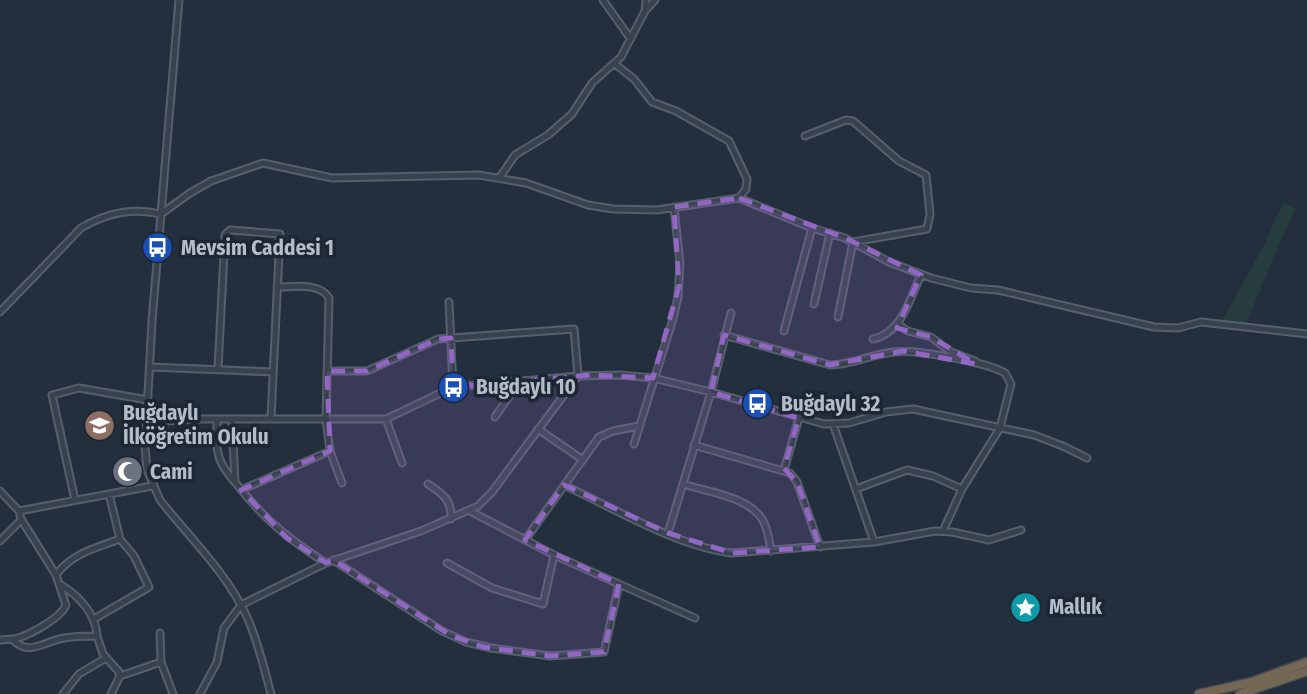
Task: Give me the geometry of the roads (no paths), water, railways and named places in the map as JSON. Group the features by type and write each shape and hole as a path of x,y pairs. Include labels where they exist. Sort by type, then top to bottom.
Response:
{"highway":[{"path":"1199,694 1252,681 1307,662"},
{"path":"1240,694 1307,671"}],"street":[{"path":"179,0 145,455 152,485 160,500 241,605 255,637 271,694"},
{"path":"603,0 630,38"},
{"path":"645,10 646,0"},
{"path":"500,177 507,163 515,155 548,135 566,120 592,83 615,64 645,10 654,0"},
{"path":"615,64 634,79 652,102 676,111 730,141 747,179 746,189 739,198"},
{"path":"805,136 851,120 899,161 922,171 928,177 930,214 927,229 859,239 853,243 838,317"},
{"path":"0,312 87,224 123,212 161,214 211,181 263,163 332,178 479,175 500,177 541,187 600,208 637,211 739,198 830,233 921,275 958,285 998,290 1154,327 1178,328 1201,322 1307,334"},
{"path":"634,444 673,319 680,286 674,207"},
{"path":"784,331 812,228"},
{"path":"218,369 225,235 230,230 280,233 271,418"},
{"path":"814,304 830,233"},
{"path":"873,339 885,335 897,324 921,275"},
{"path":"277,287 318,288 328,295 330,301 326,420 330,451 342,483"},
{"path":"449,302 453,387"},
{"path":"668,533 711,392 731,313"},
{"path":"897,324 908,331 931,337 951,352 974,360 976,364"},
{"path":"200,694 214,670 224,628 241,605 326,562 452,519 470,511 488,498 578,376 575,329 438,339 366,371 327,371"},
{"path":"724,335 830,365 903,351 1001,370 1011,384 1000,428 962,489 943,531"},
{"path":"150,366 274,372"},
{"path":"147,422 271,418 386,419 453,387 620,375 653,378 799,418 833,424 913,409 1043,438 1087,457"},
{"path":"495,417 519,381"},
{"path":"75,500 52,395 79,388 148,400"},
{"path":"784,470 799,418"},
{"path":"217,419 217,453 241,490 261,515 288,538 326,562"},
{"path":"232,419 235,482"},
{"path":"386,419 402,463"},
{"path":"833,424 874,542"},
{"path":"525,540 603,434 639,426"},
{"path":"538,429 583,460"},
{"path":"694,444 793,475 820,547"},
{"path":"241,490 330,451"},
{"path":"856,489 907,470 933,476 962,489"},
{"path":"428,484 447,497 452,519"},
{"path":"682,484 739,501 752,508 764,523 771,551"},
{"path":"19,511 152,485"},
{"path":"564,485 668,533 725,552 748,553 874,542 926,531 943,531 989,540 1021,530"},
{"path":"0,491 19,511 21,520 57,575 66,602 58,617 13,640 0,640"},
{"path":"94,619 149,587 134,556 120,538 109,494"},
{"path":"470,511 554,555 695,618"},
{"path":"0,541 21,520"},
{"path":"57,575 77,555 120,538"},
{"path":"447,563 492,588 543,604 554,555"},
{"path":"333,560 458,639 483,647 550,656 604,652 619,584"},
{"path":"60,585 79,599 94,619 103,654 117,668 120,676"},
{"path":"160,633 161,662 173,694"},
{"path":"13,640 31,649 62,638 97,636"},
{"path":"63,694 79,674 106,658"},
{"path":"111,694 120,676 161,662"}],"place":[{"name":"Mevsim Caddesi 1","path":"158,248"},
{"name":"Buğdaylı 10","path":"453,387"},
{"name":"Buğdaylı 32","path":"758,404"},
{"name":"Buğdaylı İlköğretim Okulu","path":"100,425"},
{"name":"Cami","path":"127,472"},
{"name":"Mallık","path":"1026,607"}]}
